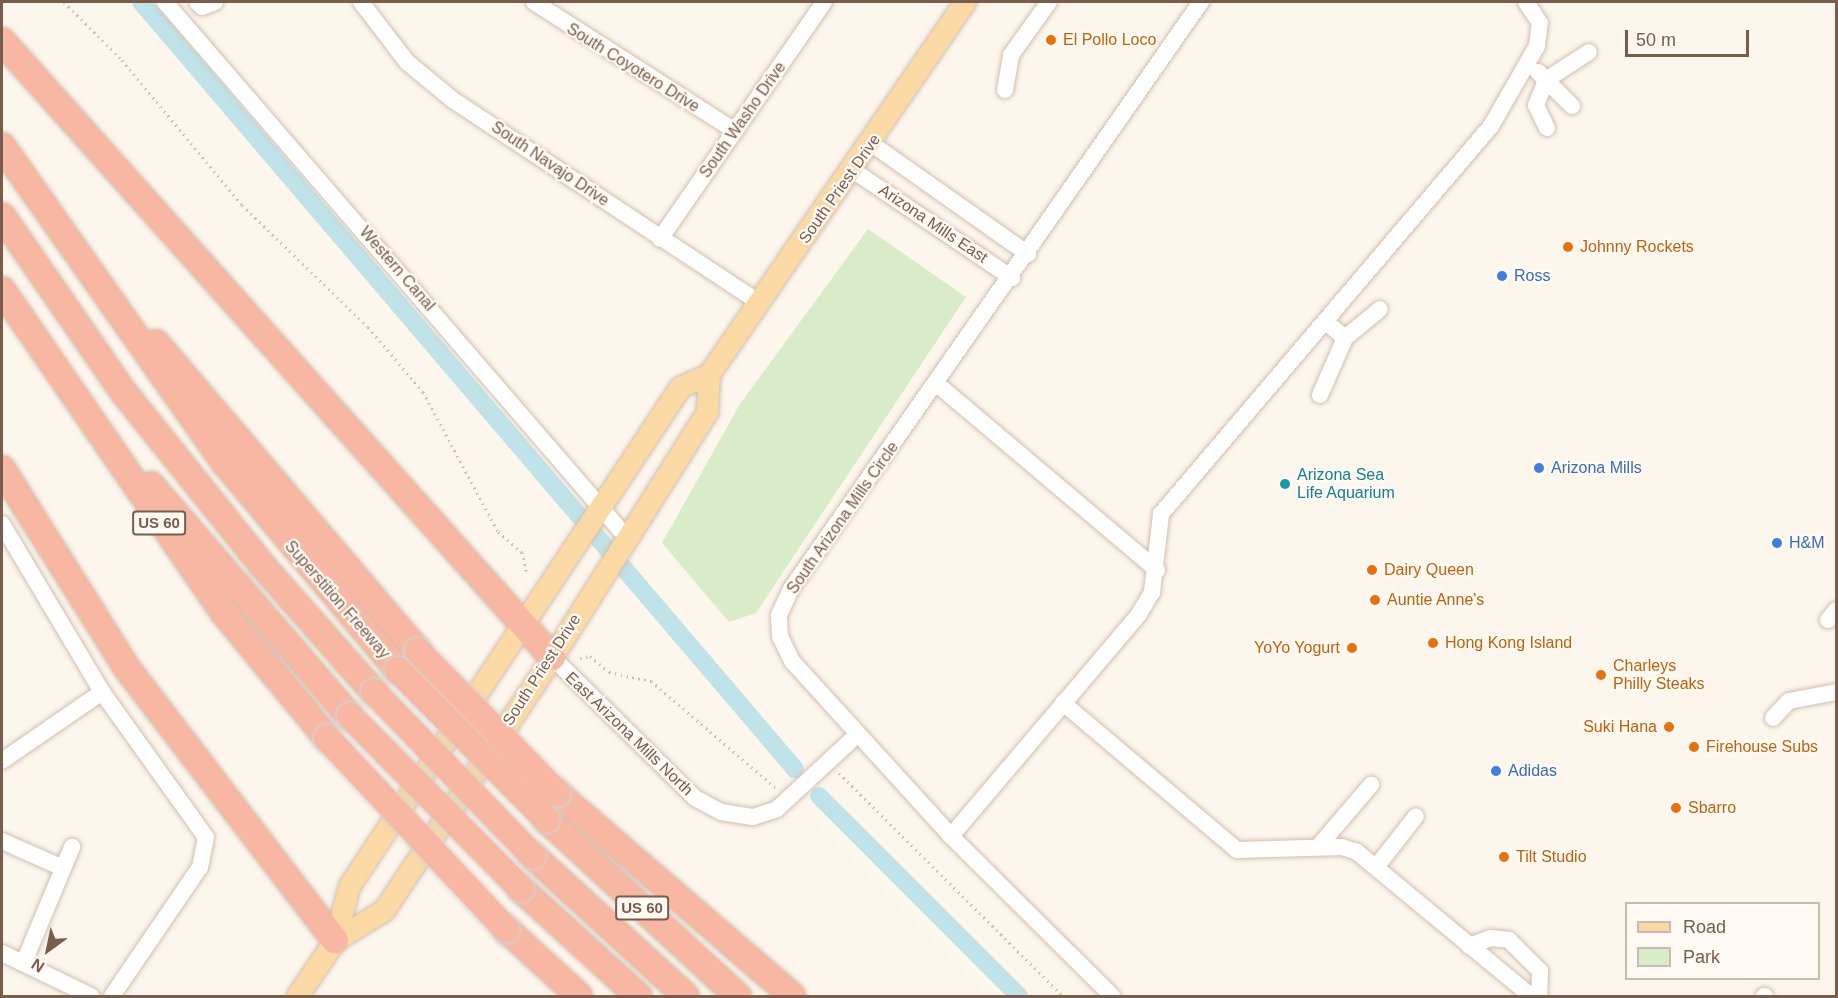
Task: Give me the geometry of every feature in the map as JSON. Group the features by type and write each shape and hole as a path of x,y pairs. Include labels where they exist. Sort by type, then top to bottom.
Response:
{"highway":[{"path":"2,41 552,657"},
{"name":"Superstition Freeway","path":"2,146 225,463 398,670 547,820 738,996"},
{"path":"2,216 125,394 261,564 374,693 533,856 686,996"},
{"path":"72,245 418,651 558,793 792,996"},
{"path":"4,293 160,497 350,716 521,889 638,996"},
{"name":"US 60","path":"4,293 217,603 327,738 416,840 506,929 579,996"},
{"path":"2,469 126,667 335,940"},
{"path":"547,820 715,996"}],"main road":[{"name":"South Priest Drive","path":"297,996 335,940 349,886 680,387 709,374 761,304 854,171 965,2"},
{"name":"South Priest Drive","path":"335,940 384,910 552,657 707,412 709,374"}],"street":[{"name":"Western Canal","path":"165,2 626,541"},
{"name":"South Navajo Drive","path":"361,2 406,62 453,100 761,304"},
{"name":"South Coyotero Drive","path":"534,2 735,131"},
{"name":"South Washo Drive","path":"660,238 824,2"},
{"path":"1005,90 1011,54 1049,2"},
{"name":"South Arizona Mills Circle","path":"1112,996 951,836 792,661 780,636 779,615 791,589 1012,278 1201,2"},
{"path":"951,836 1139,614 1157,570 1161,514 1491,126 1530,64 1540,23 1526,2"},
{"path":"1547,128 1536,105 1546,80 1588,52"},
{"path":"1530,64 1572,106"},
{"name":"Arizona Mills East","path":"872,144 1028,254"},
{"name":"Arizona Mills East","path":"854,171 1012,278"},
{"path":"1320,395 1345,338 1380,309"},
{"path":"1325,321 1345,338"},
{"path":"937,384 1157,570"},
{"path":"2,524 102,692 206,837 200,867 112,996"},
{"name":"East Arizona Mills North","path":"552,657 707,806 753,817 792,798 857,735"},
{"path":"2,761 102,692"},
{"path":"1773,718 1790,701 1836,692"},
{"path":"1063,703 1237,850 1342,847 1377,866 1531,996"},
{"path":"1318,847 1371,786"},
{"path":"1377,866 1416,816"},
{"path":"2,841 63,868"},
{"path":"24,962 72,847"},
{"path":"1469,946 1491,938 1509,940 1540,971 1539,996"},
{"path":"2,953 91,996"}],"path":[{"path":"64,2 122,60 242,205 368,327 423,392 498,532 522,552 527,574"},
{"path":"580,658 590,656 609,672 651,681 792,798"},
{"path":"825,766 1063,996"}],"green space":[{"path":"868,229 966,297 756,613 729,622 662,543 740,404"}],"waterway":[{"path":"141,2 795,769"},
{"path":"819,796 1019,996"}],"place":[{"name":"El Pollo Loco","path":"1051,40"},
{"name":"Johnny Rockets","path":"1568,247"},
{"name":"Ross","path":"1502,276"},
{"name":"Arizona Mills","path":"1539,468"},
{"name":"Arizona Sea Life Aquarium","path":"1285,484"},
{"name":"H&M","path":"1777,543"},
{"name":"Dairy Queen","path":"1372,570"},
{"name":"Auntie Anne's","path":"1375,600"},
{"name":"Hong Kong Island","path":"1433,643"},
{"name":"YoYo Yogurt","path":"1352,648"},
{"name":"Charleys Philly Steaks","path":"1601,675"},
{"name":"Suki Hana","path":"1669,727"},
{"name":"Firehouse Subs","path":"1694,747"},
{"name":"Adidas","path":"1496,771"},
{"name":"Sbarro","path":"1676,808"},
{"name":"Tilt Studio","path":"1504,857"}]}
